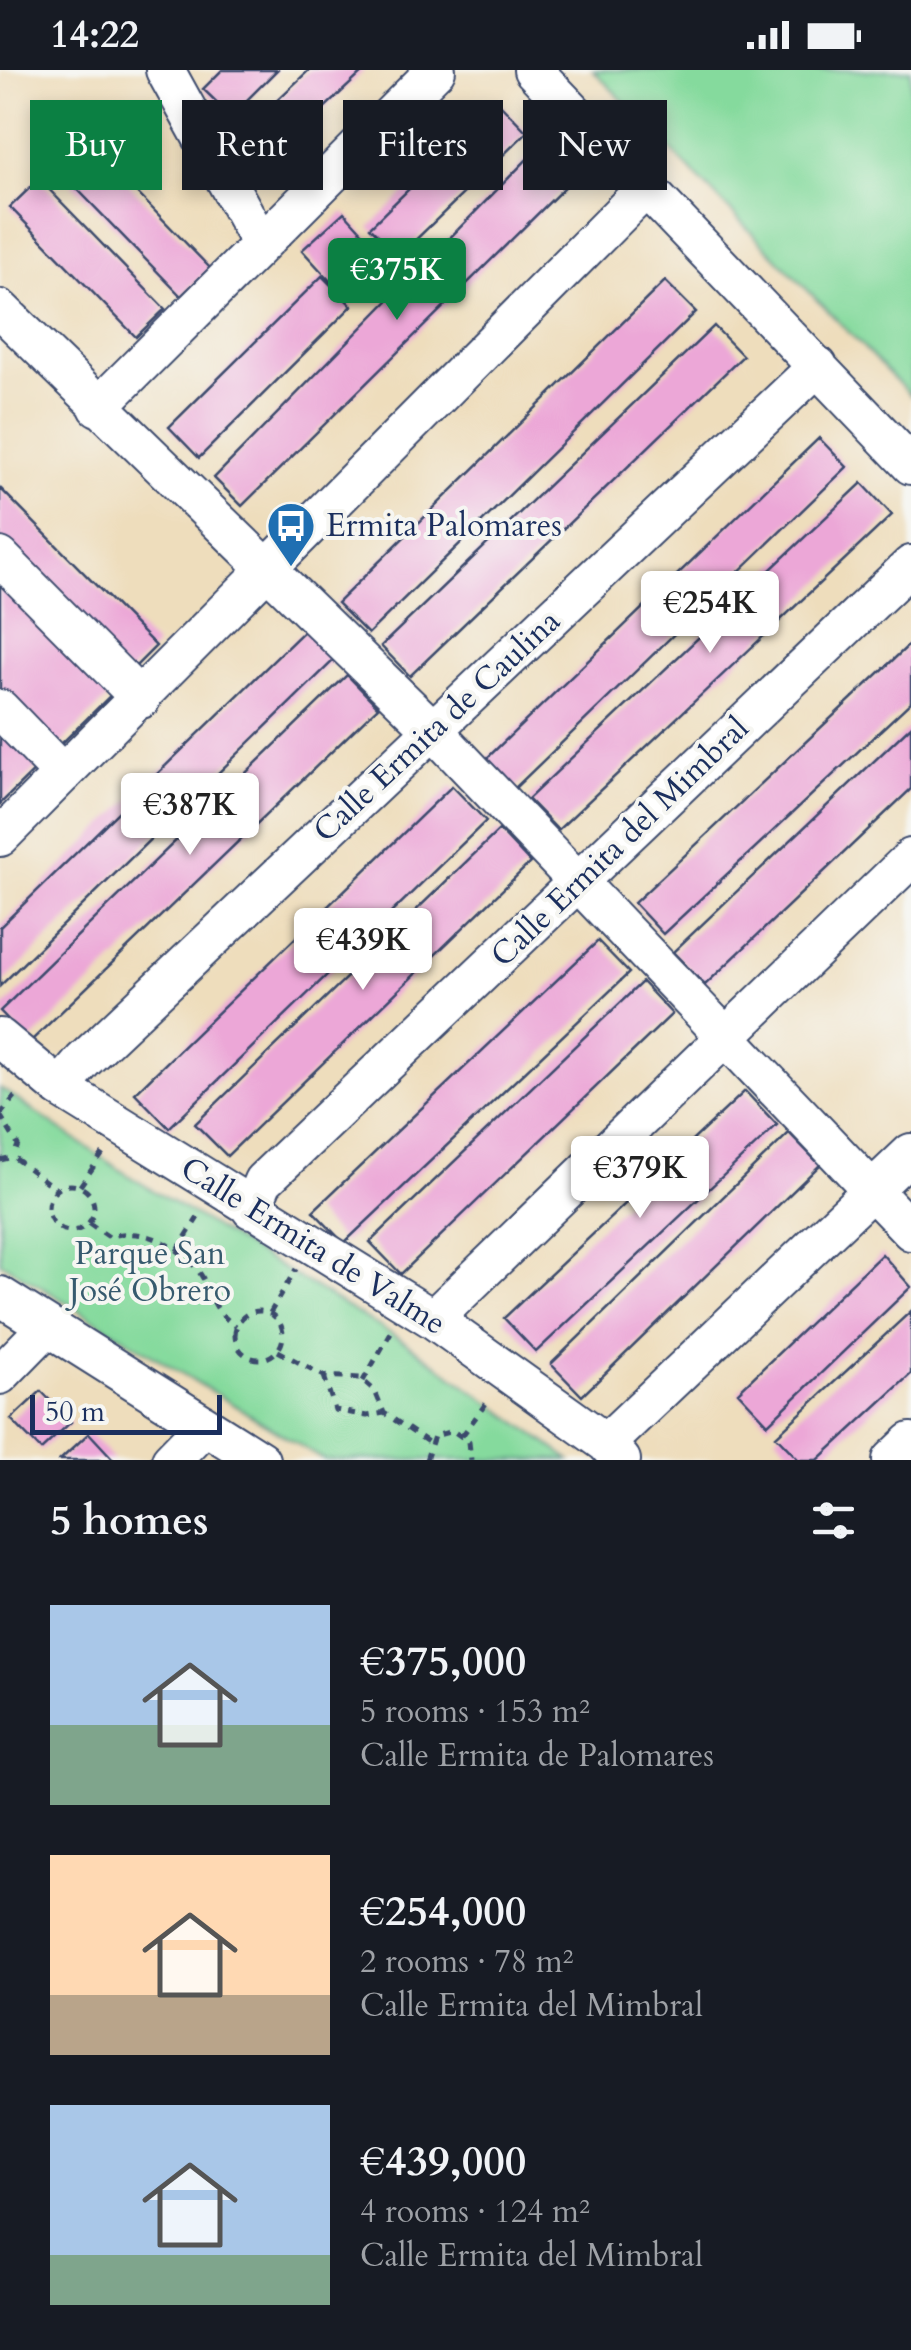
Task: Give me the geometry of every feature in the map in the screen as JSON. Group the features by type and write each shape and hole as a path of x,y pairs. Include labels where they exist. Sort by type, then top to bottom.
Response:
{"street":[{"path":"166,70 261,244"},
{"path":"98,407 436,70"},
{"path":"533,70 562,100"},
{"path":"0,837 141,700 644,190"},
{"path":"648,190 911,465"},
{"path":"0,309 98,407 271,568 433,730 911,1231"},
{"name":"Calle Ermita de Caulina","path":"60,1088 83,1061 818,366"},
{"path":"0,557 141,700"},
{"name":"Calle Ermita del Mimbral","path":"251,1209 263,1181 911,565"},
{"path":"0,709 63,774"},
{"path":"420,1311 724,1035 911,858"},
{"name":"Calle Ermita de Valme","path":"0,1038 60,1088 420,1311 614,1452"},
{"path":"614,1452 911,1153"},
{"path":"0,1296 260,1460"},
{"path":"0,1375 46,1328"},
{"path":"171,1460 203,1427"},
{"path":"892,1460 911,1442"}],"path":[{"path":"0,1115 18,1145 14,1156"},
{"path":"0,1160 13,1157 56,1190 80,1186 122,1127"},
{"path":"80,1186 94,1203 89,1223"},
{"path":"177,1251 218,1188"},
{"path":"56,1190 48,1208 53,1222 74,1230 89,1223"},
{"path":"89,1223 109,1237 122,1233 143,1235 168,1243 198,1270 216,1314 236,1326"},
{"path":"270,1314 310,1245"},
{"path":"363,1381 420,1311"},
{"path":"249,1312 270,1314 283,1329 278,1351 259,1360 246,1356 235,1343 236,1326 249,1312"},
{"path":"278,1351 324,1376 363,1381 375,1392 384,1413 428,1442"},
{"path":"462,1436 508,1372"},
{"path":"324,1376 335,1410 367,1416 384,1413"},
{"path":"426,1460 428,1442 444,1431 469,1442 472,1460"}],"green space":[{"path":"593,70 911,70 911,396 667,146 667,100 622,100"},
{"name":"Parque San José Obrero","path":"0,1088 129,1176 408,1344 570,1460 324,1460 0,1262"}],"building":[{"path":"222,70 277,70 247,100 214,100 203,89"},
{"path":"309,70 365,70 323,109 323,100 277,100"},
{"path":"503,107 523,128 523,136 503,155"},
{"path":"523,163 523,190 562,190 242,506 214,478 497,190 503,190 503,184"},
{"path":"30,188 50,190 165,309 136,337 10,207"},
{"path":"78,190 134,190 210,268 181,296"},
{"path":"408,190 467,190 399,256 370,227"},
{"path":"344,212 385,257 343,295 302,250"},
{"path":"322,276 352,306 199,458 169,427"},
{"path":"665,281 696,312 368,634 337,603"},
{"path":"714,326 743,356 410,676 381,646"},
{"path":"819,438 847,467 514,789 485,760"},
{"path":"862,483 892,515 558,830 528,799"},
{"path":"0,488 156,646 128,674 0,547"},
{"path":"0,573 116,690 56,749 0,693"},
{"path":"306,629 335,659 0,986 0,927"},
{"path":"911,643 911,702 663,934 634,903"},
{"path":"347,675 378,707 30,1042 0,1011"},
{"path":"0,719 42,763 0,804"},
{"path":"911,726 911,789 705,985 673,952"},
{"path":"452,786 486,821 169,1128 135,1093"},
{"path":"499,830 530,863 227,1156 195,1124"},
{"path":"598,941 629,973 344,1243 313,1211"},
{"path":"642,982 672,1014 401,1274 370,1242"},
{"path":"745,1091 777,1125 536,1352 504,1318"},
{"path":"789,1133 820,1165 582,1396 551,1364"},
{"path":"882,1254 911,1287 768,1424 738,1392"},
{"path":"911,1311 911,1374 818,1460 799,1460 776,1436"},
{"path":"41,1391 71,1422 41,1450 11,1419"},
{"path":"89,1433 114,1460 60,1460"}],"place":[{"name":"Ermita Palomares","path":"291,568"}]}
